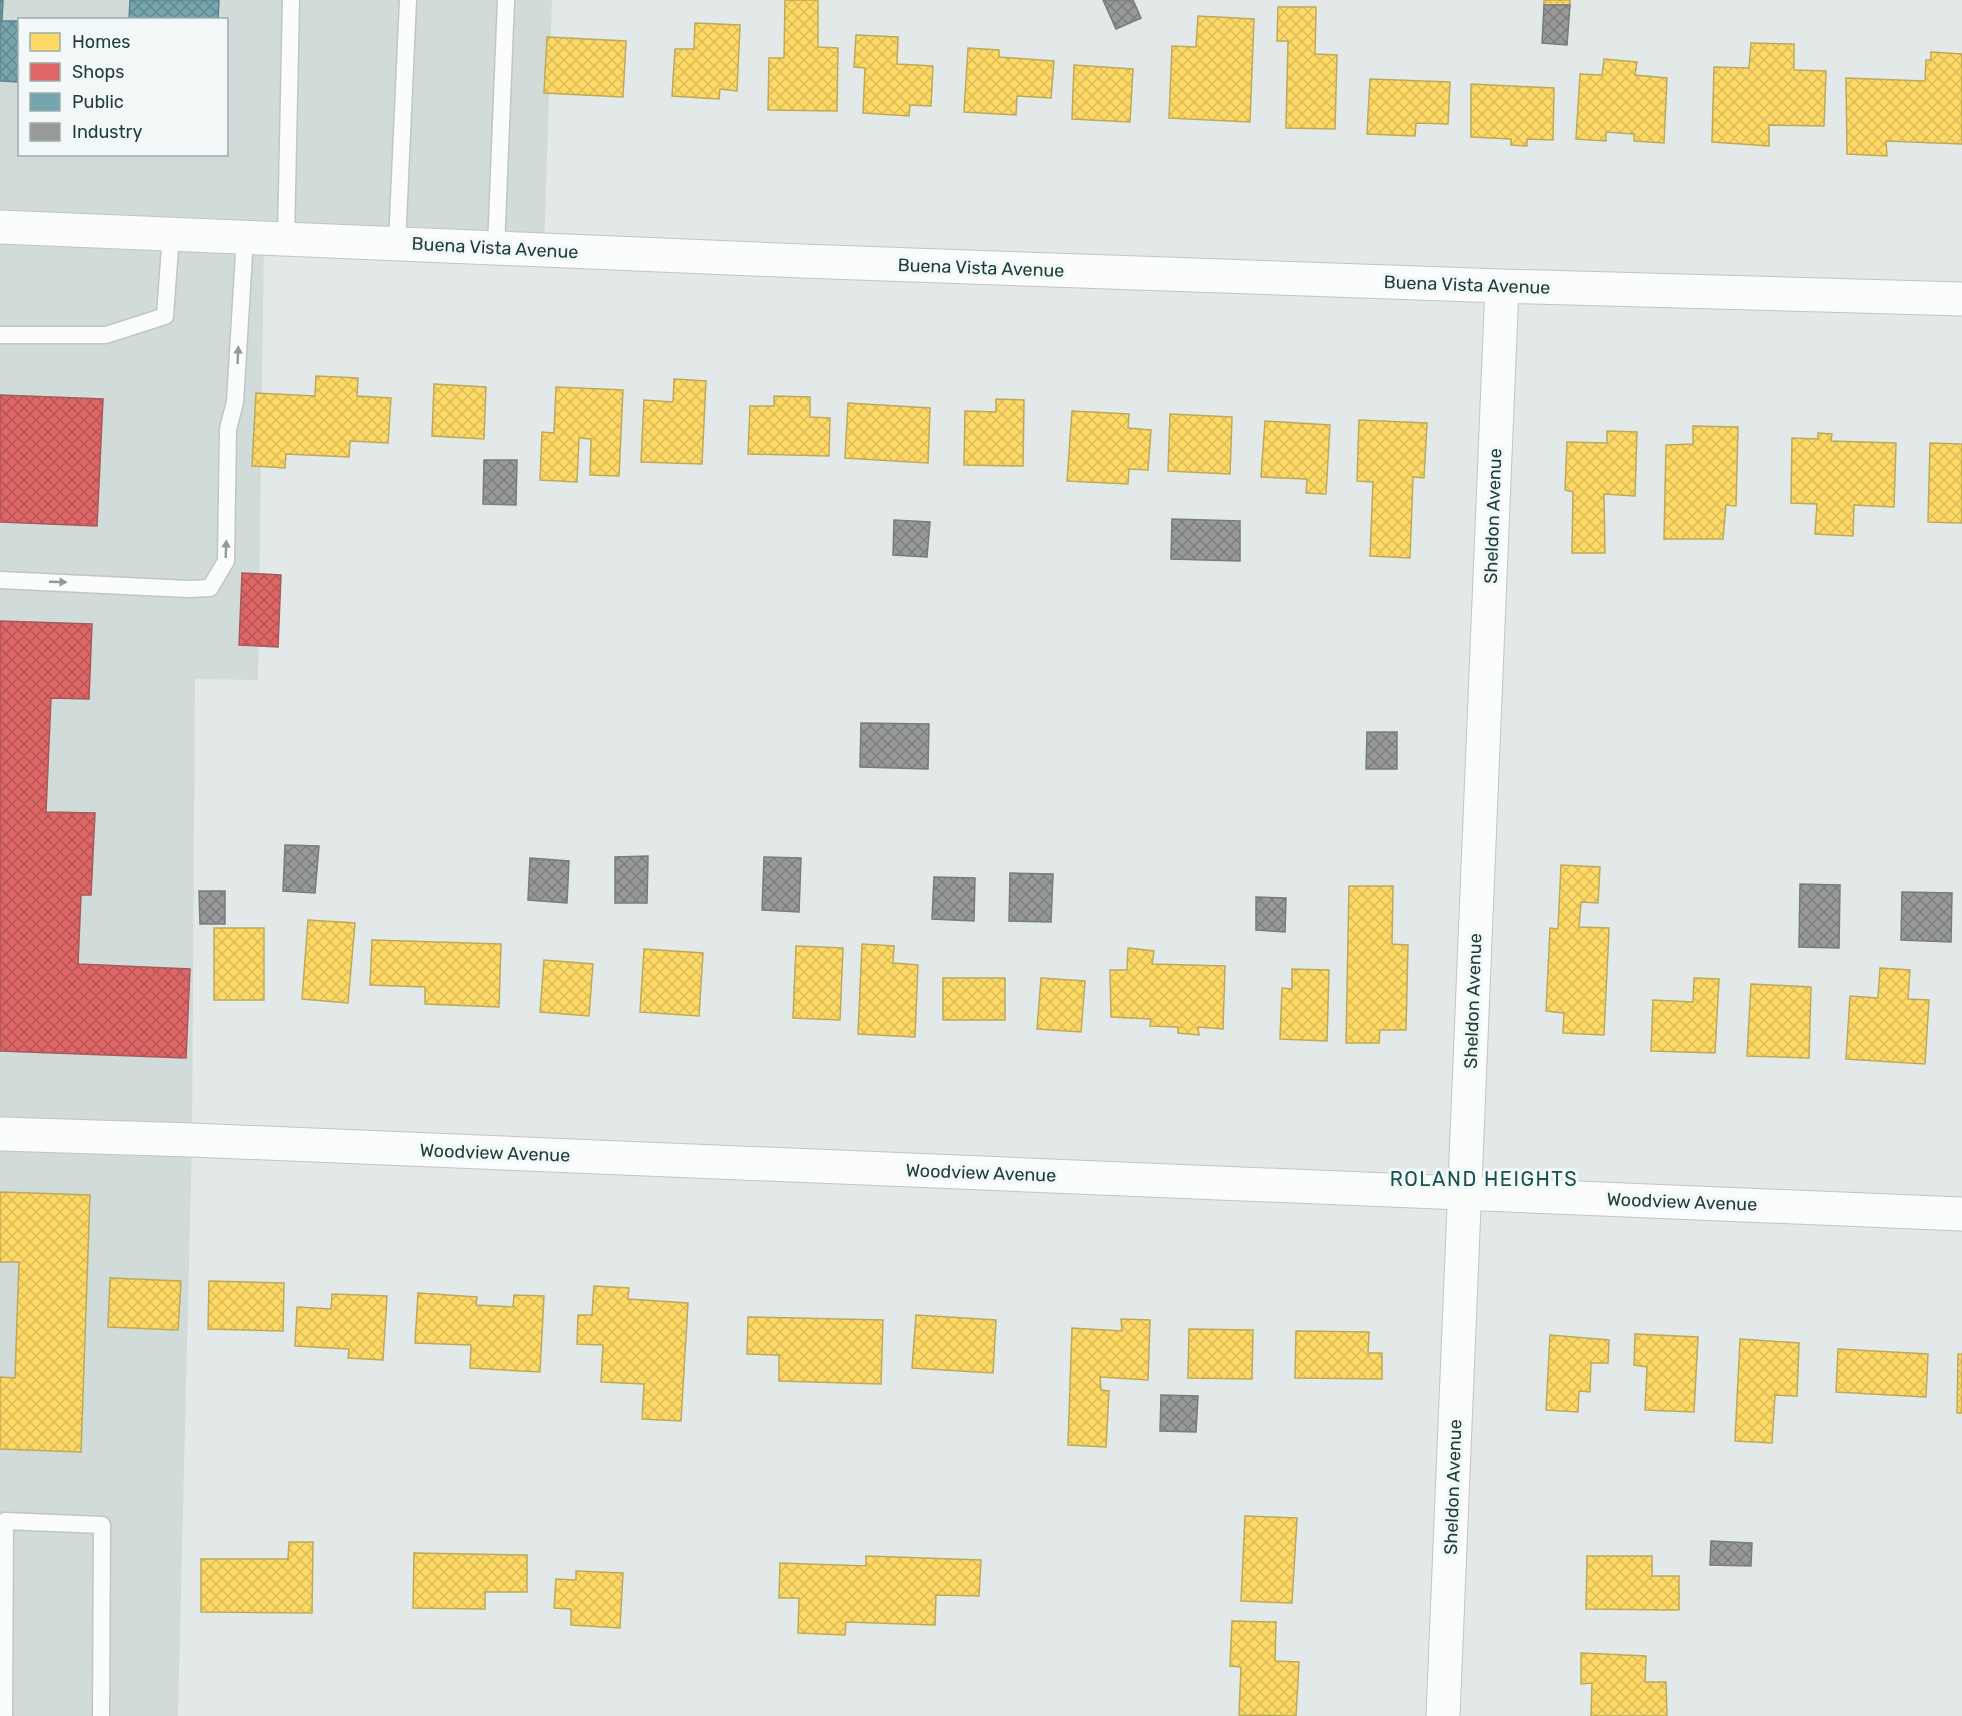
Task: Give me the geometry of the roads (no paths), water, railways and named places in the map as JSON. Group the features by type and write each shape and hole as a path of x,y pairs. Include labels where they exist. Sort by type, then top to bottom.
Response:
{"street":[{"name":"Buena Vista Avenue","path":"0,227 790,261 1502,286 1962,299"},
{"name":"Sheldon Avenue","path":"1443,1716 1502,286"},
{"name":"Woodview Avenue","path":"0,1134 192,1140 1962,1214"}],"lane":[{"path":"286,239 291,0"},
{"path":"397,244 408,0"},
{"path":"496,248 506,0"},
{"path":"0,335 106,335 165,315 171,234"},
{"path":"0,580 188,589 210,588 226,561 228,429 235,402 245,237"},
{"path":"4,1716 1,1520 102,1525 101,1716"}],"district":[{"name":"ROLAND HEIGHTS","path":"1484,1179"}]}
